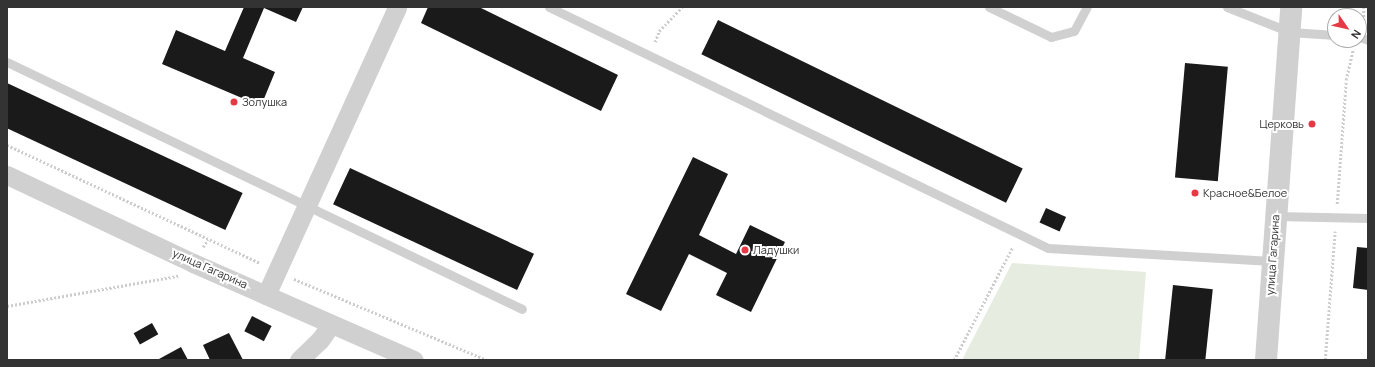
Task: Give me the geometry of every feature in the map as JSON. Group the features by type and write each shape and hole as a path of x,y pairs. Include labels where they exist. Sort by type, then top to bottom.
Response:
{"street":[{"path":"266,295 278,272 397,7"},
{"name":"улица Гагарина","path":"1266,360 1292,7"},
{"name":"улица Гагарина","path":"7,175 193,263 414,360"},
{"path":"299,360 320,340 331,324"}],"lane":[{"path":"549,7 1048,248 1273,261"},
{"path":"989,7 1051,37 1074,31 1087,7"},
{"path":"1226,7 1290,32 1327,34"},
{"path":"7,62 522,309"},
{"path":"1276,216 1368,218"}],"path":[{"path":"649,55 659,31 682,7"},
{"path":"1336,212 1346,80 1354,48"},
{"path":"7,145 278,272 487,360"},
{"path":"1325,360 1335,228"},
{"path":"954,360 1020,234"},
{"path":"7,306 176,278 193,263 208,239"}],"shaded area":[{"path":"1012,263 1146,272 1139,360 962,360"}],"building":[{"path":"244,7 303,7 296,22 264,8 243,58 275,72 261,106 162,64 176,30 225,51"},
{"path":"428,7 479,7 618,75 601,111 421,23"},
{"path":"718,20 1023,169 1006,203 701,54"},
{"path":"1185,63 1228,67 1218,181 1175,178"},
{"path":"7,83 243,193 225,230 7,128"},
{"path":"693,157 728,174 699,235 736,254 750,225 785,242 751,312 716,295 727,273 689,254 661,311 626,294"},
{"path":"350,168 534,254 517,290 333,204"},
{"path":"1046,208 1066,217 1060,232 1039,223"},
{"path":"1357,247 1368,248 1368,290 1353,288"},
{"path":"1173,285 1213,289 1205,360 1165,360"},
{"path":"252,316 272,326 264,341 244,331"},
{"path":"152,323 158,334 140,345 134,333"},
{"path":"229,333 243,360 210,360 203,345"},
{"path":"181,347 188,360 159,360 159,359"}],"place":[{"name":"Золушка","path":"234,102"},
{"name":"Церковь","path":"1312,124"},
{"name":"Красное&Белое","path":"1195,193"},
{"name":"Ладушки","path":"745,250"}]}
